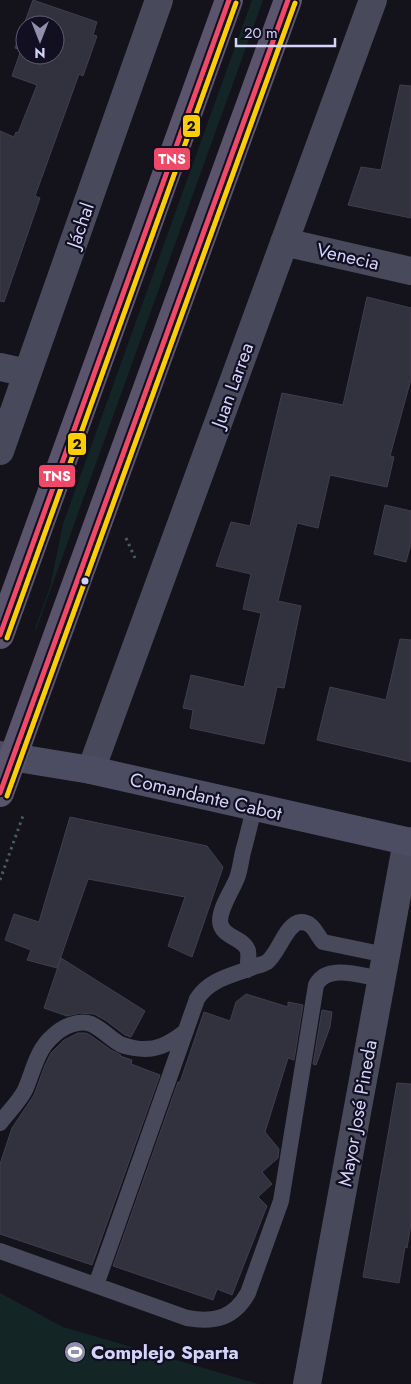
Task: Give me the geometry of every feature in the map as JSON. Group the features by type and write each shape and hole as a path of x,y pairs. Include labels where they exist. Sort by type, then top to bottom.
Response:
{"main road":[{"path":"0,635 229,0"},
{"path":"0,793 6,756 288,0"},
{"name":"Comandante Cabot","path":"6,756 91,770 409,842"}],"street":[{"name":"Jáchal","path":"0,451 159,0"},
{"name":"Juan Larrea","path":"91,770 373,0"},
{"name":"Venecia","path":"284,242 411,271"},
{"path":"0,368 27,373"},
{"name":"Mayor José Pineda","path":"307,1384 409,842"}],"lane":[{"path":"247,970 248,956 246,946 225,932 221,927 220,921 227,899 237,878 254,807"},
{"path":"96,1286 197,999 207,986 222,978 267,962 278,950 290,929 296,923 302,922 312,926 322,942 384,967"},
{"path":"0,1251 187,1318 208,1320 217,1319 228,1314 242,1303 281,1200 318,980 337,971 384,967"},
{"path":"0,1123 20,1100 44,1046 53,1035 68,1026 83,1022 91,1024 125,1046 143,1050 164,1046 186,1031"}],"path":[{"path":"124,532 136,562"},
{"path":"0,880 26,806"}],"green space":[{"path":"252,0 263,0 36,630 50,587 63,524"},
{"name":"Complejo Sparta","path":"0,1293 63,1327 259,1384 0,1384"}],"building":[{"path":"33,0 97,22 93,35 97,36 83,76 79,74 35,196 40,198 4,302 0,301 0,131 14,137 16,132 18,133 37,85 12,76 16,65 65,65 65,15 27,15"},
{"path":"400,85 411,86 411,218 348,205 361,167 381,170"},
{"path":"367,297 411,308 411,379 390,456 394,457 387,487 330,475 318,528 297,523 278,601 301,606 284,688 277,687 264,744 190,728 193,710 183,708 191,675 244,687 261,613 243,609 251,574 216,566 231,522 250,526 282,393 343,405"},
{"path":"385,505 411,511 411,543 406,562 374,554"},
{"path":"400,639 411,640 411,762 317,740 330,687 386,700"},
{"path":"70,817 207,846 223,867 192,957 168,946 185,897 88,879 57,968 27,960 31,950 5,940 14,914 39,922"},
{"path":"61,958 145,1011 131,1037 94,1014 80,1013 67,1016 44,1008"},
{"path":"246,994 288,1007 288,1002 303,1005 294,1060 288,1058 265,1132 279,1149 278,1158 262,1172 272,1184 258,1197 267,1206 232,1295 217,1289 213,1300 113,1266 204,1012 230,1021 236,1002"},
{"path":"322,1010 332,1012 330,1027 316,1065 313,1064"},
{"path":"78,1033 90,1035 120,1056 132,1060 131,1064 160,1075 92,1265 0,1234 0,1164 12,1128 34,1095 51,1053 64,1040"},
{"path":"397,1083 411,1084 411,1224 399,1283 363,1277"}],"transit line":[{"name":"TNS","path":"0,635 229,0"},
{"name":"TNS","path":"0,793 288,0"},
{"name":"2","path":"7,638 236,3"},
{"name":"2","path":"7,796 295,3"}],"place":[{"name":"Complejo Sparta","path":"75,1352"}]}
